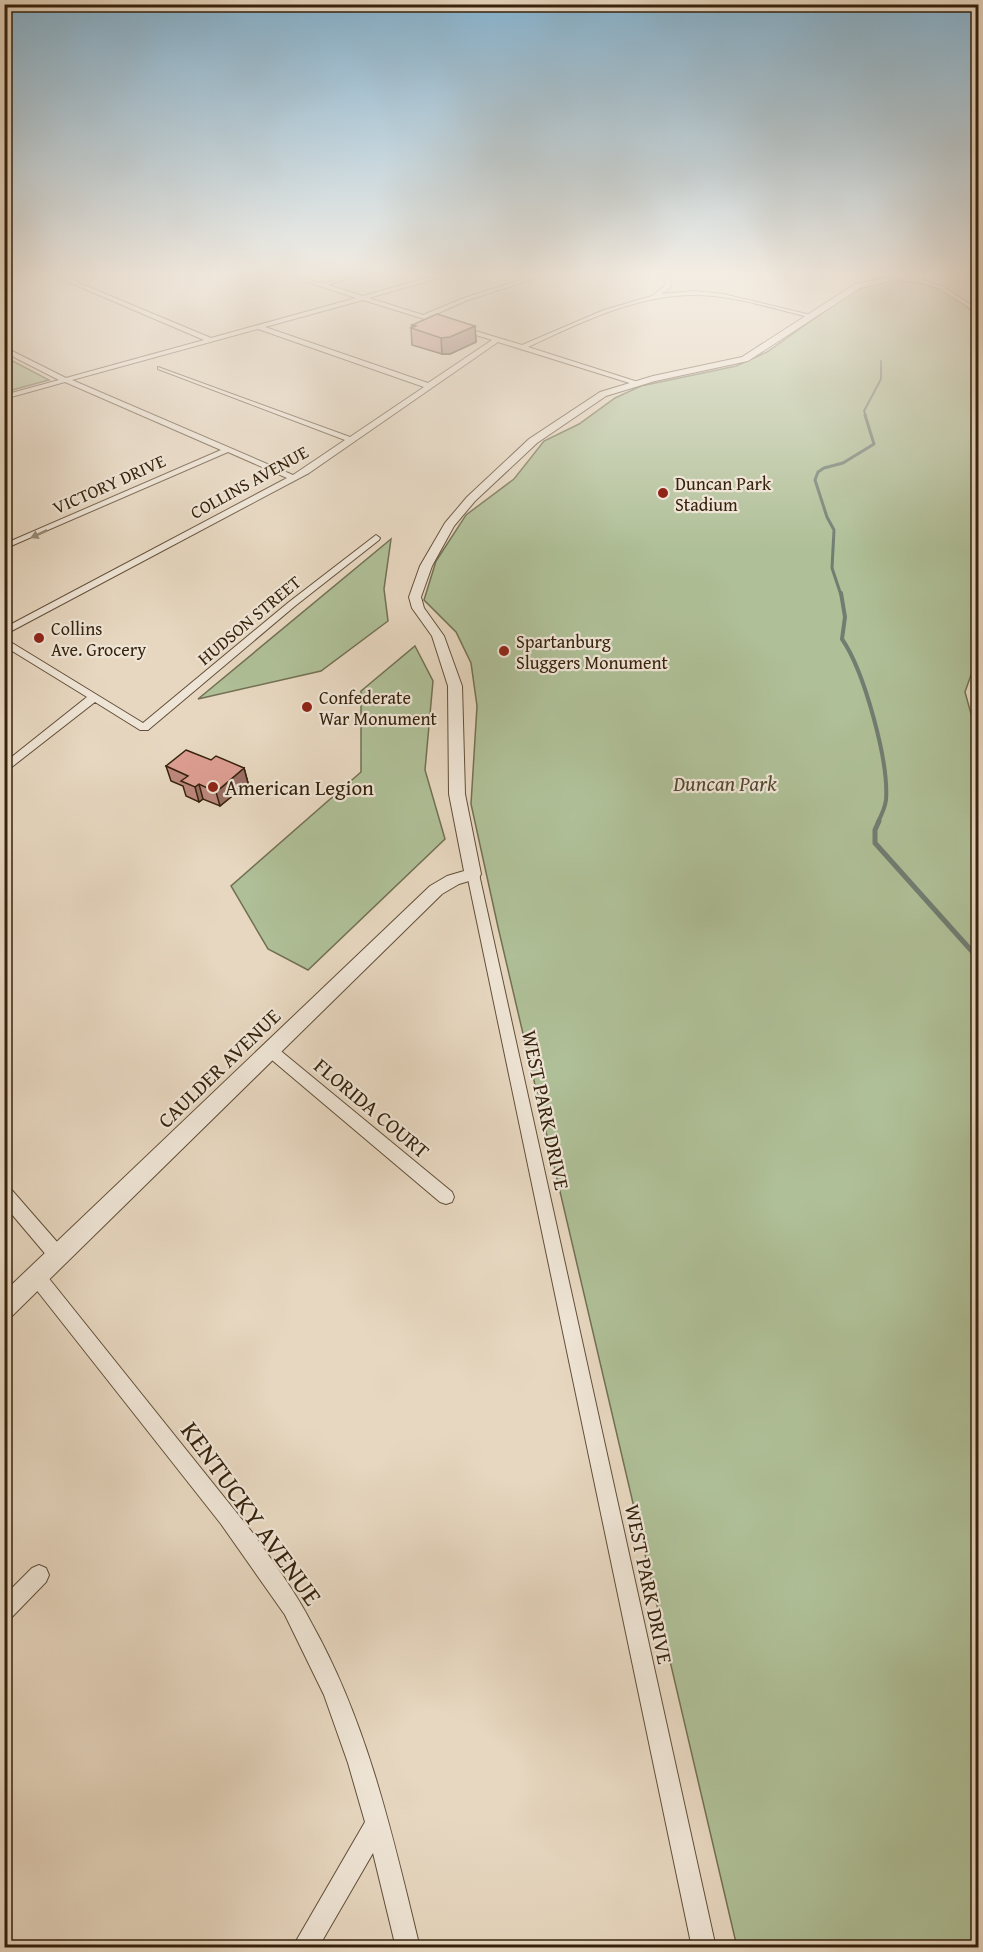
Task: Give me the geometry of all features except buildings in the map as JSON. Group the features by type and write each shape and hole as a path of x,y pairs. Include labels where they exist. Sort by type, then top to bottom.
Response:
{"street":[{"path":"38,366 294,478"},
{"path":"4,397 116,366"},
{"path":"370,366 429,387"},
{"name":"COLLINS AVENUE","path":"4,632 294,478 459,366"},
{"path":"582,366 636,383"},
{"name":"WEST PARK DRIVE","path":"704,1947 457,794 455,750 458,718 455,686 438,636 416,603 417,592 426,566 440,538 460,510 538,437 594,399 615,389 712,366"},
{"path":"160,368 351,441"},
{"path":"610,375 653,379"},
{"path":"610,375 616,380 615,389"},
{"name":"VICTORY DRIVE","path":"4,548 227,450"},
{"name":"HUDSON STREET","path":"93,698 144,728 291,604 376,538"},
{"path":"4,641 93,698 4,769"},
{"path":"978,692 978,710"},
{"name":"CAULDER AVENUE","path":"4,1308 436,890 453,880 473,874"},
{"name":"FLORIDA COURT","path":"271,1051 446,1197"},
{"path":"4,1193 59,1257"},
{"name":"KENTUCKY AVENUE","path":"38,1277 242,1536 285,1596 318,1655 347,1723 378,1822 408,1947"},
{"path":"4,1611 39,1575"},
{"path":"304,1947 378,1822"}],"green space":[{"path":"5,366 22,366 49,380 5,392"},
{"name":"Duncan Park","path":"736,366 978,366 978,655 965,692 978,739 978,1947 737,1947 471,804 477,706 471,663 456,632 424,600 436,561 466,515 514,479 544,441 579,424 615,398 641,386"},
{"path":"391,539 384,589 388,621 321,671 198,699"},
{"path":"415,646 433,681 425,770 445,839 308,970 268,949 231,886 361,772 361,691"}],"waterway":[{"path":"866,416 864,411 881,379 881,366"},
{"path":"841,595 832,568 834,530 827,517 815,480 818,472 824,468 843,463 874,444 865,415"},
{"path":"841,593 845,617 842,639 859,672 873,717 883,763 886,800 878,822"},
{"path":"879,821 875,830 875,843 978,958"}],"place":[{"name":"Duncan Park Stadium","path":"663,493"},
{"name":"Collins Ave. Grocery","path":"39,638"},
{"name":"Spartanburg Sluggers Monument","path":"504,651"},
{"name":"Confederate War Monument","path":"307,707"},
{"name":"American Legion","path":"213,787"}]}
